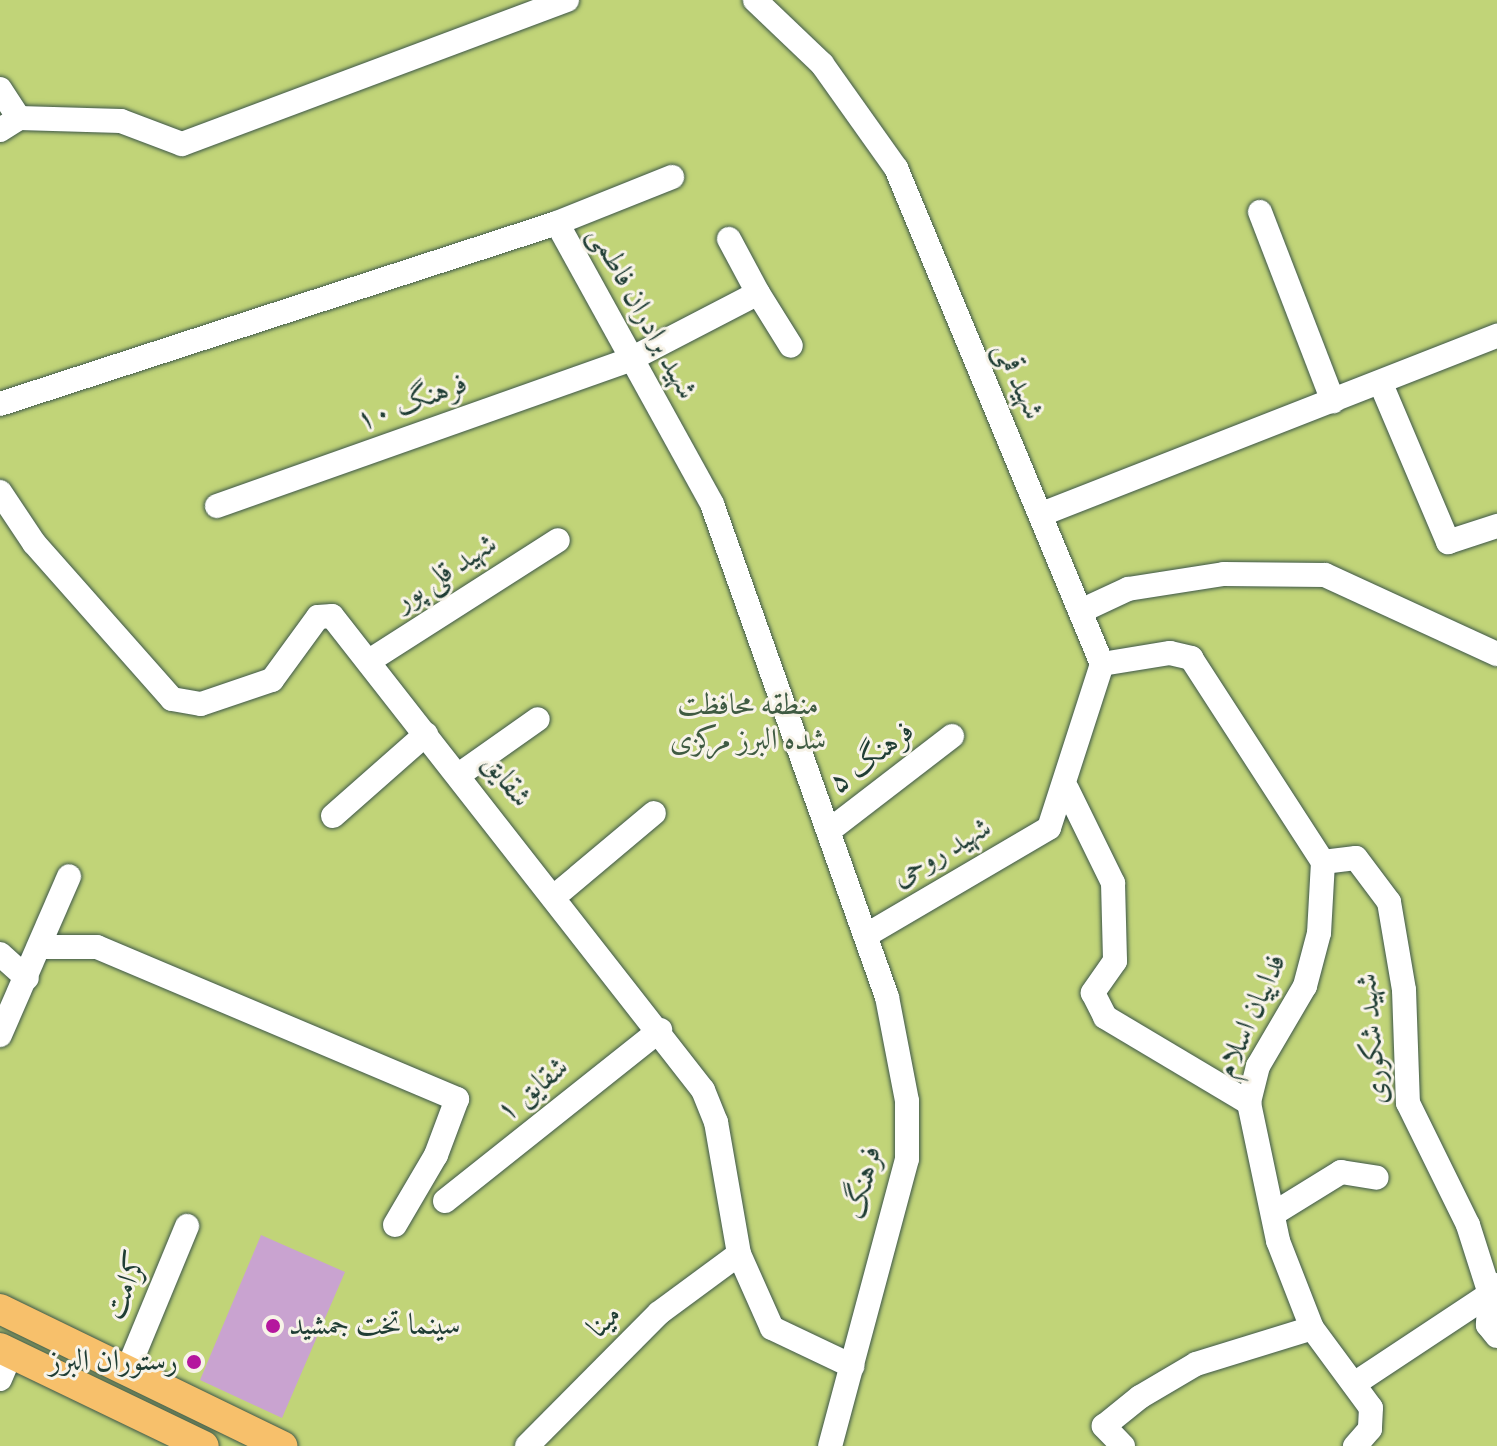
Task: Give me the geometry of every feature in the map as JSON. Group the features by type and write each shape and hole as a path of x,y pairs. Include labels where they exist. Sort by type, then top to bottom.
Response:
{"main road":[{"path":"0,1309 282,1446"},
{"path":"4,1360 204,1446"}],"street":[{"path":"0,89 10,124 121,121 182,144 567,0"},
{"name":"شهید قمی","path":"755,0 822,64 896,168 1083,610 1102,664"},
{"path":"557,223 672,177"},
{"path":"1260,212 1333,401"},
{"name":"شهید برادران فاطمی","path":"0,404 557,223 629,360 712,504 868,934"},
{"path":"729,239 791,346"},
{"name":"فرهنگ ۱۰","path":"217,506 629,360 758,293"},
{"path":"1042,514 1381,384 1497,336"},
{"path":"1381,384 1448,542 1497,526"},
{"name":"شقایق","path":"0,492 34,543 172,699 201,704 272,680 318,617 332,616 660,1030 716,1122 739,1254 772,1328 852,1366"},
{"name":"شهید قلی پور","path":"369,661 558,540"},
{"path":"1083,610 1128,589 1224,574 1325,575 1497,654"},
{"path":"1249,1103 1105,1017 1093,993 1115,961 1113,883 1067,789 1102,664 1170,653 1191,658 1323,862"},
{"path":"460,774 538,719"},
{"path":"333,816 426,734"},
{"name":"فرهنگ ۵","path":"830,830 952,736"},
{"name":"شهید روحی","path":"868,934 1049,828 1067,789"},
{"path":"555,896 654,813"},
{"name":"شهید شکوری","path":"1323,862 1356,858 1389,902 1404,990 1408,1103 1493,1283 1488,1325 1497,1336"},
{"name":"فداییان اسلام","path":"1323,862 1319,933 1305,986 1258,1066 1249,1103 1273,1214 1312,1328 1371,1408 1370,1429 1355,1446"},
{"path":"0,1035 69,876"},
{"name":"فرهنگ","path":"830,1446 907,1159 907,1101 868,934"},
{"path":"40,947 97,947 457,1099 436,1155 395,1225"},
{"path":"0,954 27,978"},
{"name":"شقایق ۱","path":"445,1201 660,1030"},
{"path":"1273,1214 1341,1172 1377,1178"},
{"name":"کرامت","path":"127,1371 187,1226"},
{"name":"مینا","path":"527,1446 659,1313 739,1254"},
{"path":"1354,1384 1493,1283"},
{"path":"1123,1446 1104,1426 1140,1397 1196,1364 1312,1328"}],"green space":[{"name":"منطقه محافظت شده البرز مرکزی","path":"0,0 1497,0 1497,1446 0,1446"}],"building":[{"name":"سینما تخت جمشید","path":"261,1235 345,1272 282,1418 200,1380"}],"place":[{"name":"سینما تخت جمشید","path":"273,1326"},
{"name":"رستوران البرز","path":"194,1362"}]}
